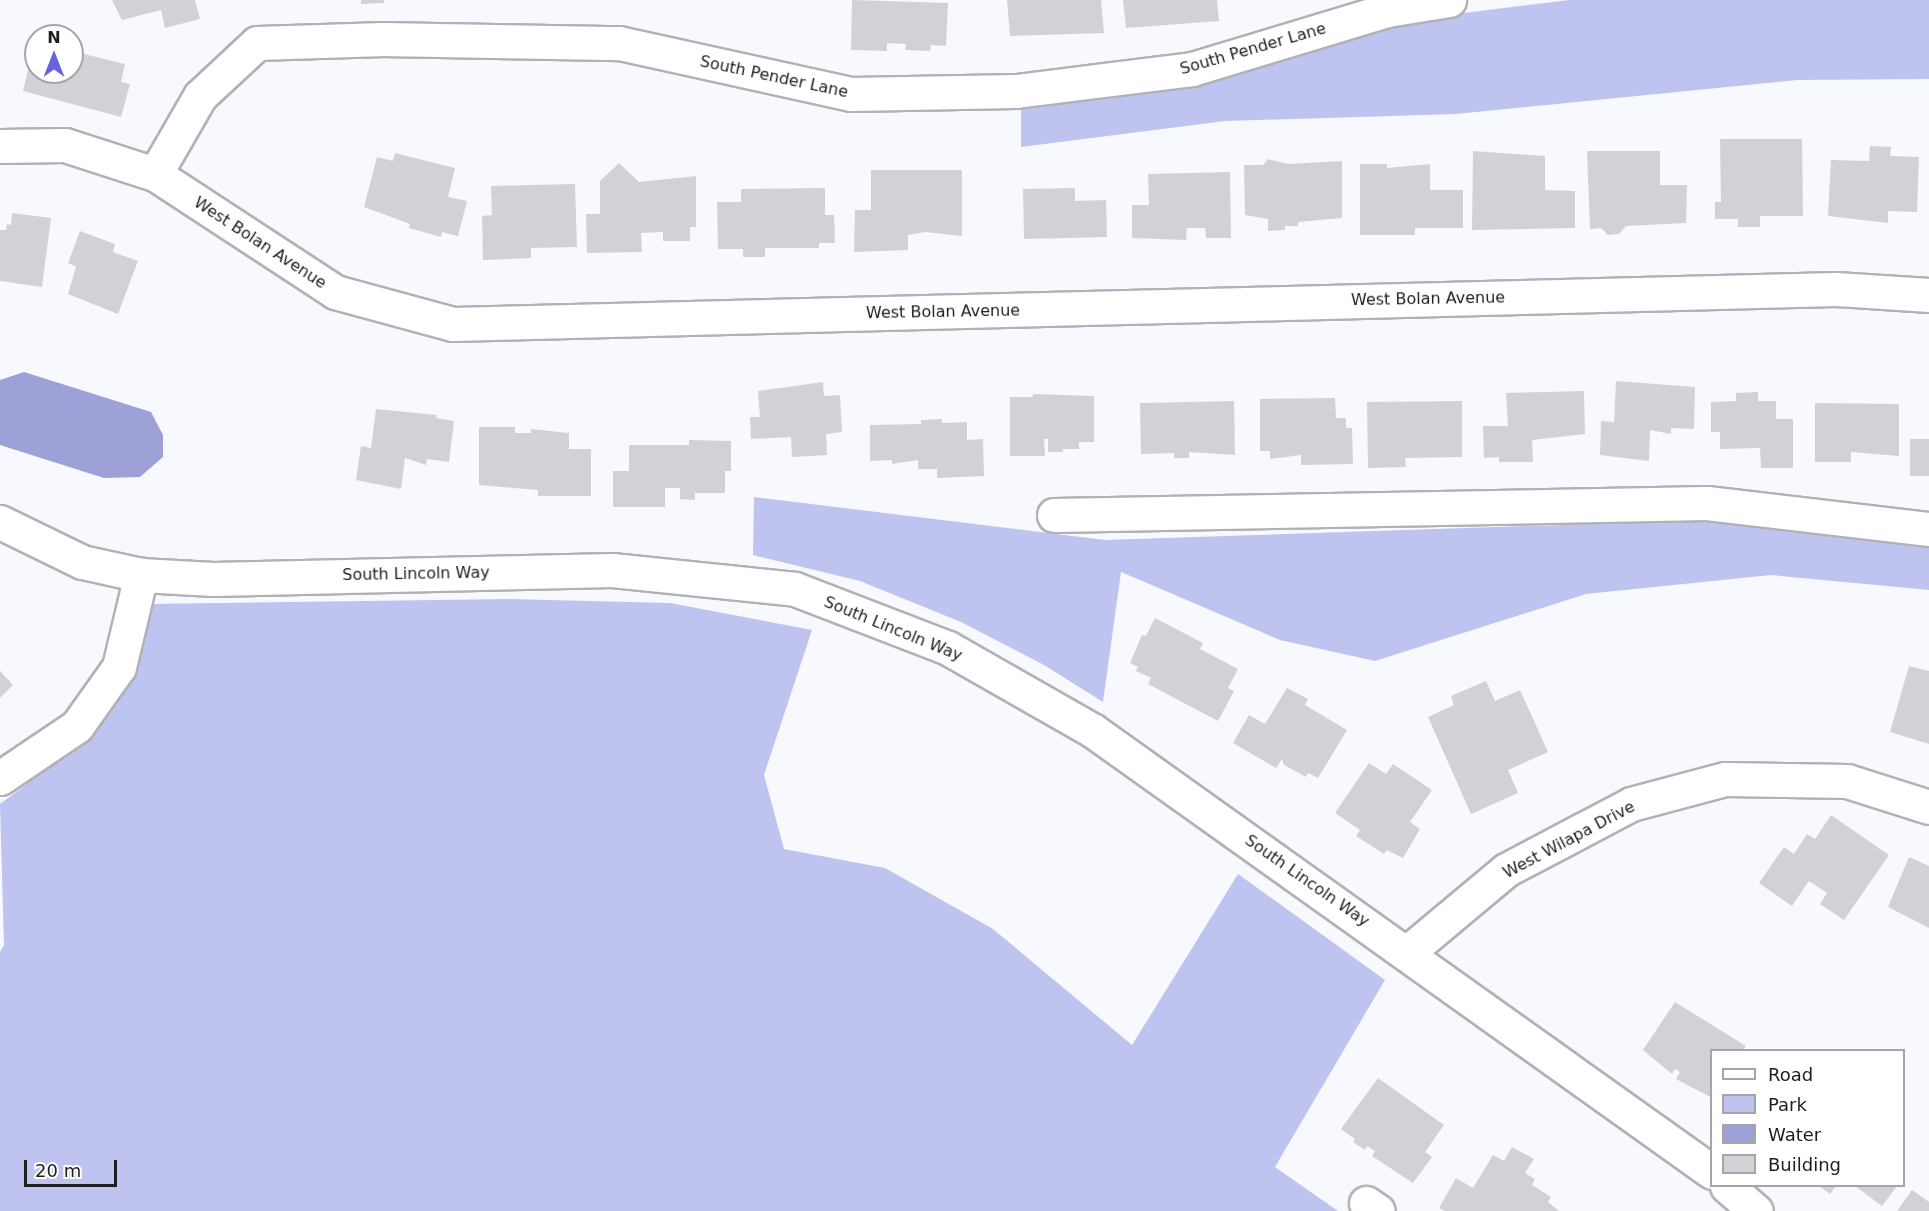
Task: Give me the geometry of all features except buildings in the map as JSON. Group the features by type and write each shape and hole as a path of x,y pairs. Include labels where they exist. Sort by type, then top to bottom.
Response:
{"street":[{"name":"South Pender Lane","path":"155,174 200,96 257,43 384,39 619,43 851,94 1016,91 1192,69 1387,10 1449,0"},
{"name":"West Bolan Avenue","path":"0,146 65,145 155,174 334,292 453,324 1836,289 1929,295"},
{"path":"1054,515 1707,503 1929,529"},
{"name":"South Lincoln Way","path":"0,522 82,562 141,575 213,579 612,570 795,589 948,648 1092,730 1408,952 1710,1171"},
{"path":"0,778 77,726 119,667 141,575"},
{"name":"West Wilapa Drive","path":"1408,952 1506,870 1631,804 1725,779 1846,781 1929,807"},
{"path":"1729,1187 1756,1211"}],"green space":[{"path":"1569,0 1929,0 1929,79 1798,80 1456,114 1225,121 1021,147 1021,107 1201,80 1391,22"},
{"path":"754,497 1105,540 1711,520 1929,546 1929,590 1771,575 1586,594 1375,661 1280,640 1121,572 1103,702 1044,665 961,622 860,581 753,555"},
{"path":"509,599 670,603 812,630 764,775 784,849 885,868 993,929 1132,1045 1238,874 1385,980 1275,1167 1338,1211 0,1211 0,952 4,945 0,804 83,742 148,604"}],"water":[{"path":"24,372 151,412 163,435 163,457 140,477 104,478 0,445 0,380"}]}
